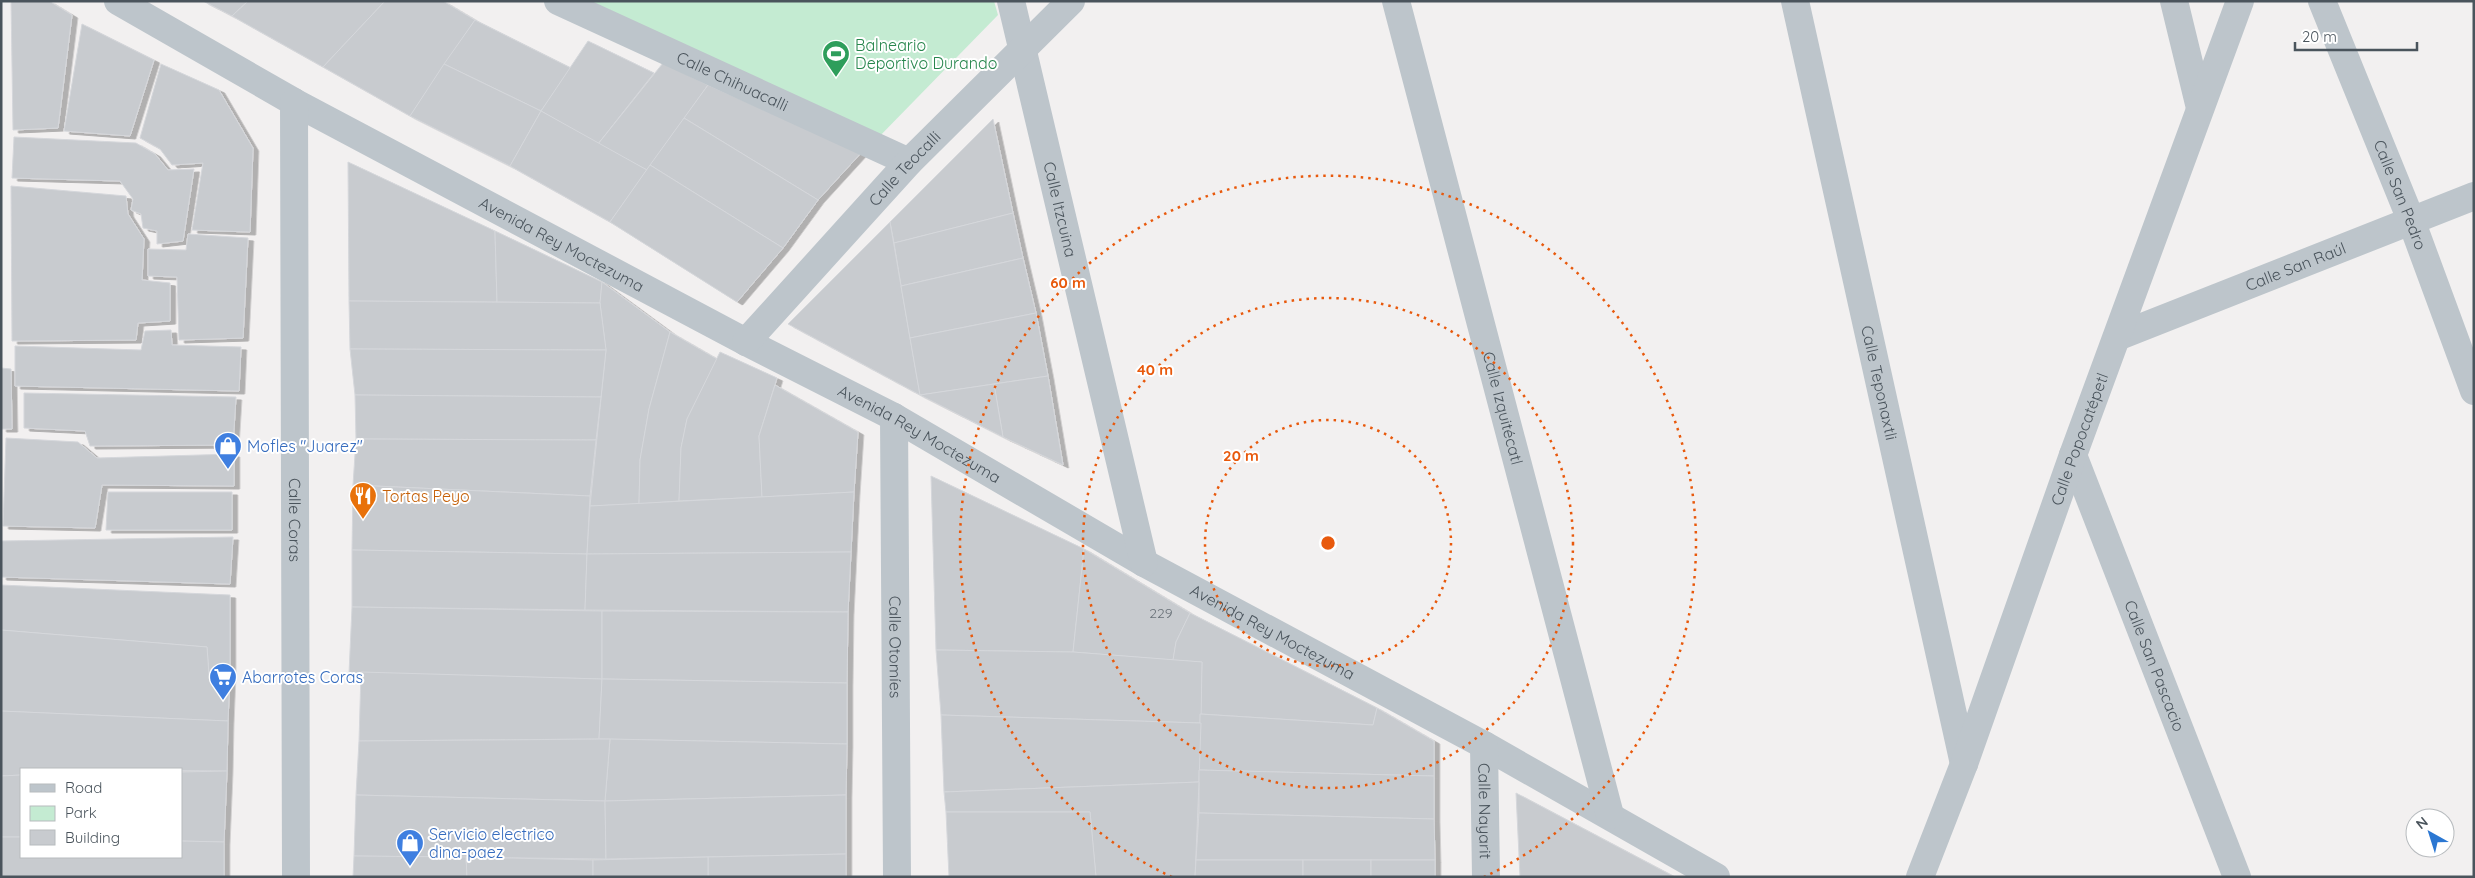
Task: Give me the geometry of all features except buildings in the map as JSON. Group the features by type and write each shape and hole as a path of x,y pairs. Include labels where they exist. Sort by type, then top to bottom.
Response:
{"street":[{"name":"Avenida Rey Moctezuma","path":"118,1 294,102 746,342 894,417 1144,563 1484,744 1716,877"},
{"name":"Calle Chihuacalli","path":"558,1 908,162"},
{"name":"Calle Itzcuina","path":"1011,1 1024,48 1144,563"},
{"name":"Calle Teocalli","path":"746,342 908,162 1071,1"},
{"name":"Calle Izquitécatl","path":"1396,1 1610,815"},
{"name":"Calle Teponaxtli","path":"1795,1 1964,764"},
{"path":"2174,1 2200,108"},
{"name":"Calle Popocatépetl","path":"1920,877 1964,764 2073,454 2118,337 2240,1"},
{"name":"Calle San Pedro","path":"2322,1 2411,220 2474,391"},
{"name":"Calle Coras","path":"294,102 296,877"},
{"name":"Calle San Raúl","path":"2118,337 2474,196"},
{"name":"Calle Otomíes","path":"894,417 896,877"},
{"name":"Calle San Pascacio","path":"2073,454 2237,877"},
{"name":"Calle Nayarit","path":"1484,744 1486,877"}],"green space":[{"name":"Balneario Deportivo Durando","path":"569,1 994,1 998,15 874,142"}],"place":[{"name":"Balneario Deportivo Durando","path":"836,78"},
{"name":"Mofles \"Juarez\"","path":"228,470"},
{"name":"Tortas Peyo","path":"363,520"},
{"name":"Abarrotes Coras","path":"223,701"},
{"name":"Servicio electrico dina-paez","path":"410,867"}]}
